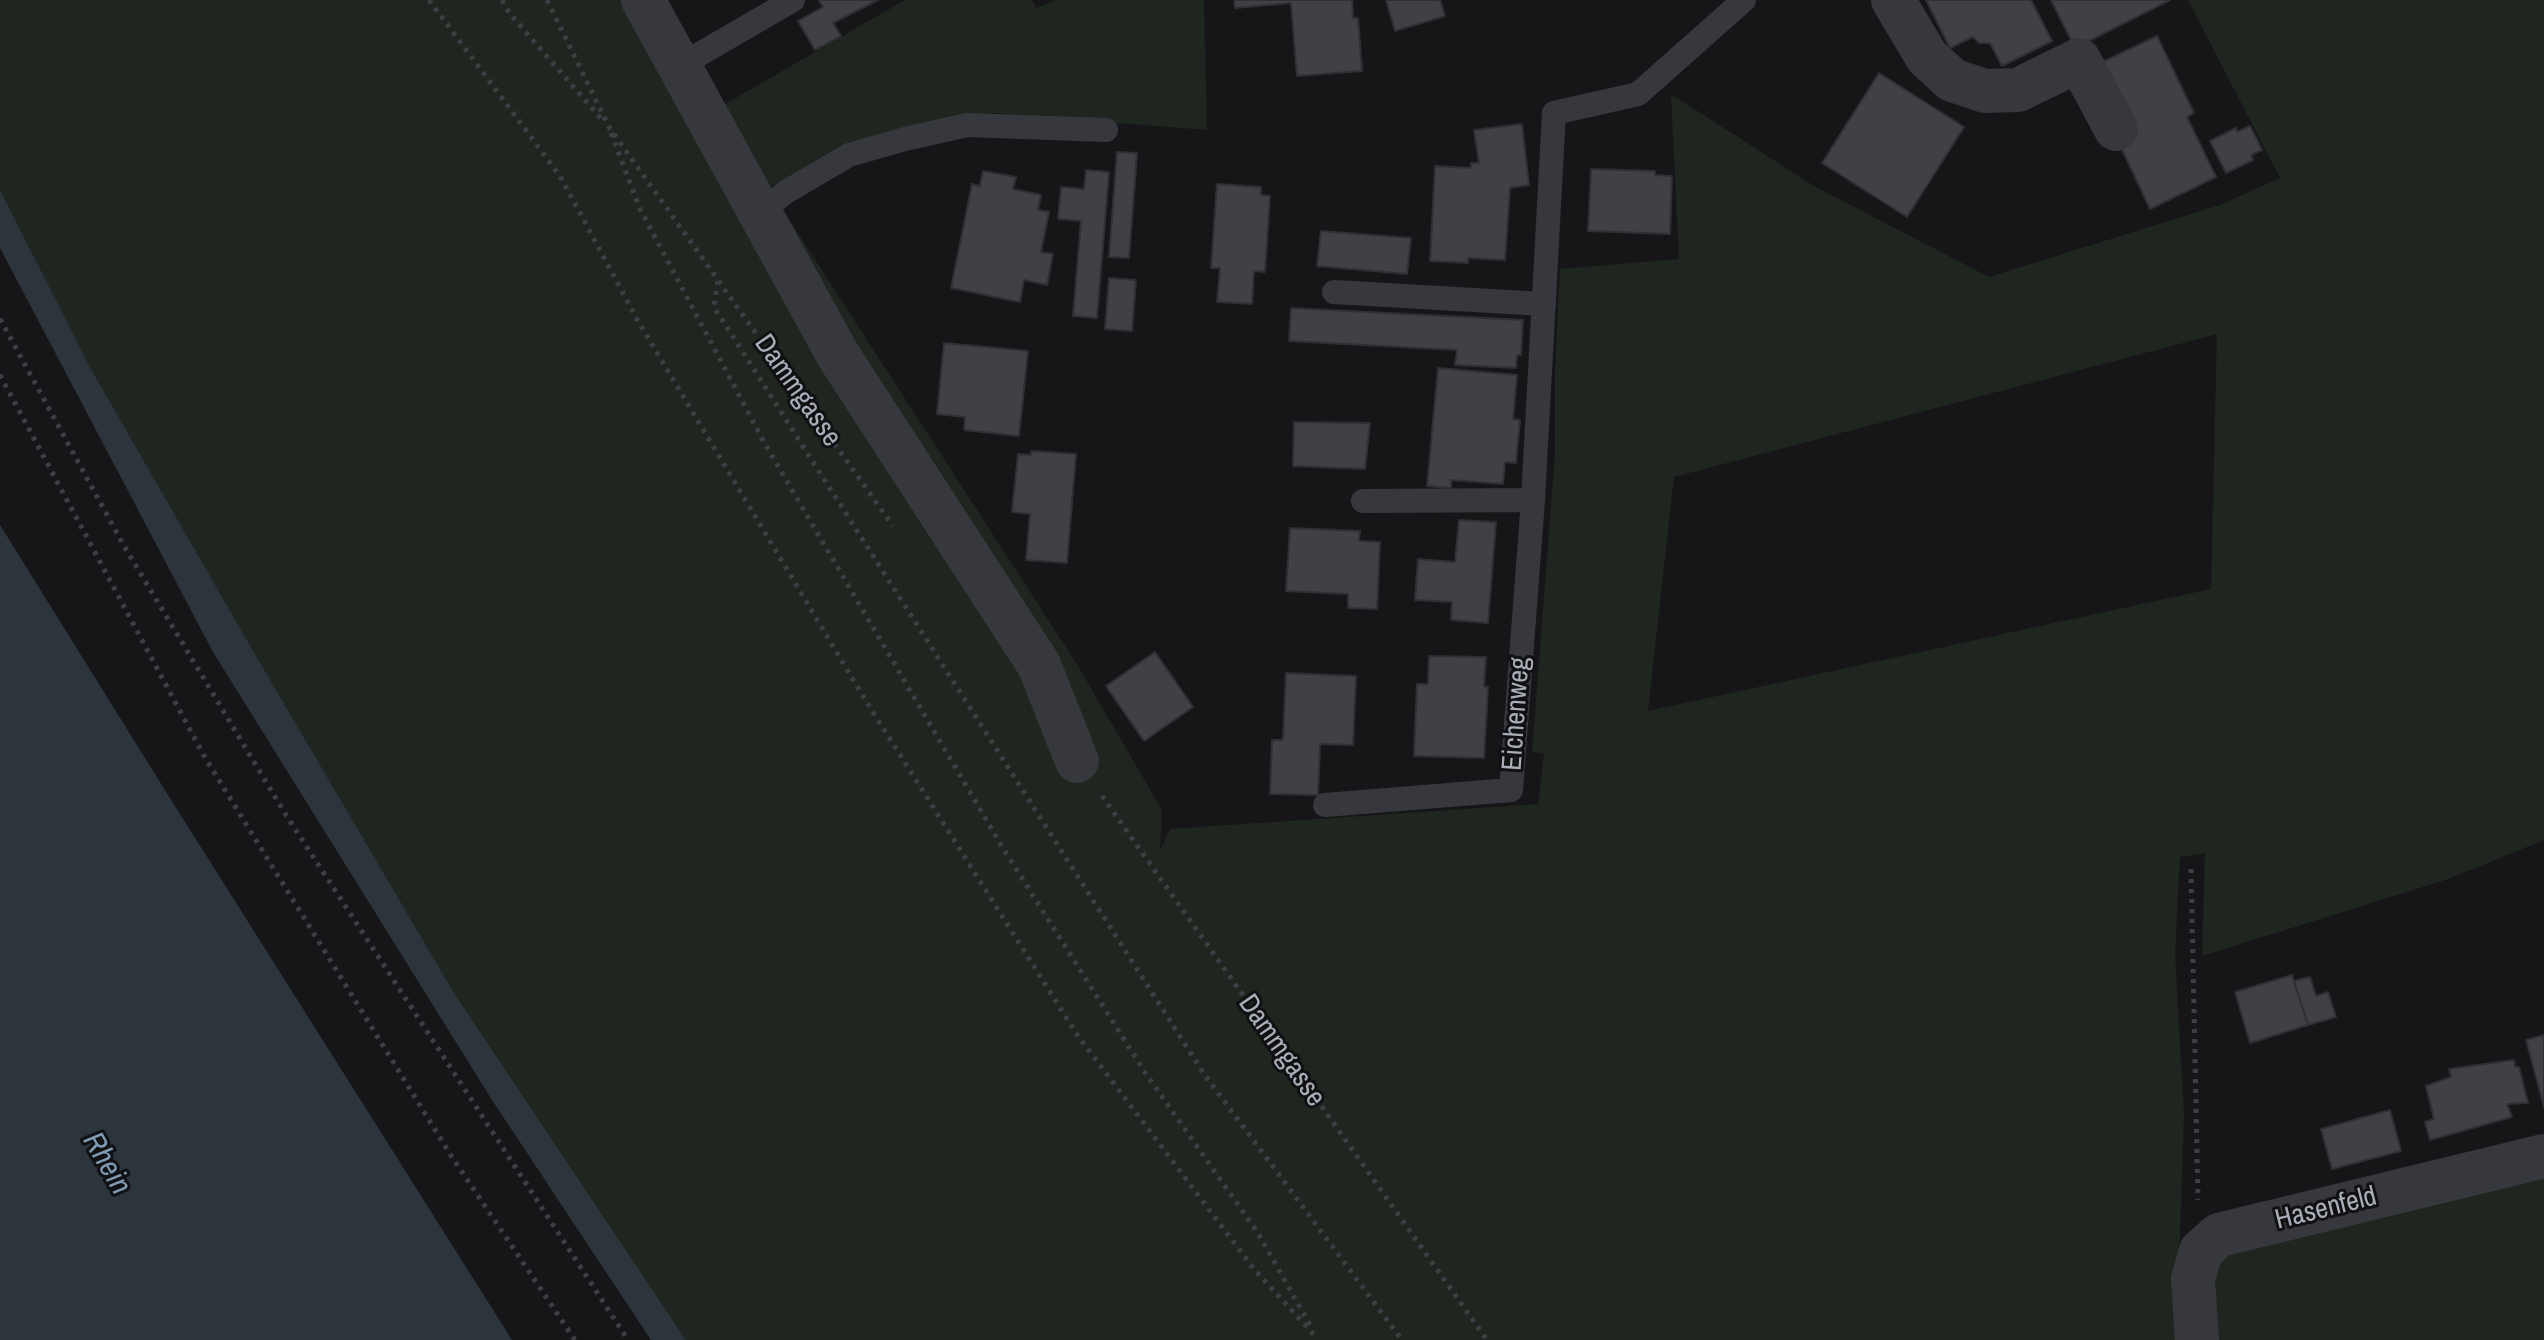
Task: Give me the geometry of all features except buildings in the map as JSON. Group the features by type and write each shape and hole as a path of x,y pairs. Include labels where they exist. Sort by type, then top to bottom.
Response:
{"street":[{"name":"Dammgasse","path":"643,0 838,355 1039,665 1077,761"},
{"path":"1893,0 1927,57 1952,80 1985,91 2018,90 2079,60 2116,129"},
{"name":"Hasenfeld","path":"2201,1251 2219,1235 2544,1156"},
{"path":"2197,1340 2193,1279 2201,1251"}],"lane":[{"path":"679,66 793,0"},
{"name":"Eichenweg","path":"1325,805 1511,790 1533,500 1554,113 1638,94 1744,0"},
{"path":"760,212 786,192 849,155 905,139 967,125 1106,130"},
{"path":"1334,292 1544,304"},
{"path":"1363,501 1533,500"}],"path":[{"path":"429,0 560,176 638,321 864,698 1078,1036 1254,1269 1317,1339"},
{"path":"502,0 510,14 609,127 640,209 765,444 1001,845 1146,1074 1258,1233 1317,1339"},
{"name":"Dammgasse","path":"547,0 609,127 901,537"},
{"path":"718,280 714,307 1204,1074 1402,1340"},
{"path":"0,319 124,546 286,815 628,1340"},
{"path":"0,375 204,756 450,1154 575,1340"},
{"name":"Dammgasse","path":"1077,761 1487,1340"},
{"path":"2191,869 2201,1251"}],"shaded area":[{"path":"0,0 639,0 715,110 905,0 1032,0 1036,8 1057,0 1204,0 1207,130 993,113 929,125 768,187 1078,666 1162,810 1160,851 1170,829 1538,804 1544,754 1532,752 1555,453 1560,269 1679,259 1671,94 1814,186 1989,277 2220,205 2280,178 2188,0 2544,0 2544,840 2448,879 2202,956 2205,853 2180,857 2175,954 2184,1115 2180,1340 686,1340 454,993 91,369 0,190","holes":["2217,334 2211,589 1648,711 1674,477"]},
{"path":"2544,1172 2544,1340 2207,1340 2207,1283 2221,1259 2244,1241"}],"water":[{"path":"0,190 91,369 454,993 686,1340 651,1340 492,1100 213,652 0,248"},
{"name":"Rhein","path":"0,525 168,795 512,1340 0,1340"}]}
